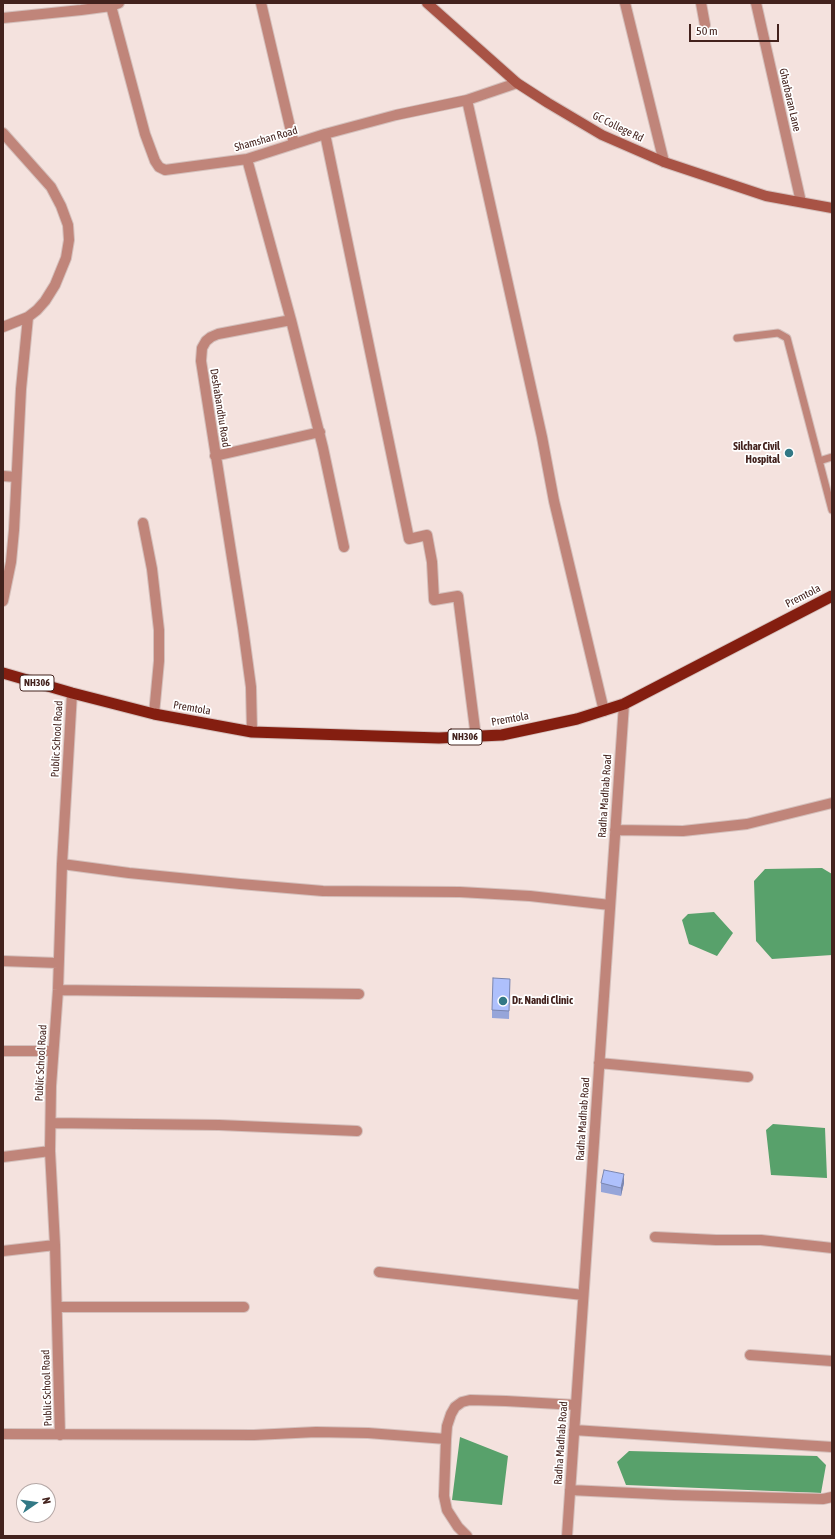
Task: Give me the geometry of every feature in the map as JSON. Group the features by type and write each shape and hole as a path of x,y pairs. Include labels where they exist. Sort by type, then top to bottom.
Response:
{"highway":[{"name":"Premtola","path":"72,693 154,714 252,732 439,738 502,735 577,719 624,704 832,596"},
{"name":"NH306","path":"3,673 72,693"}],"main road":[{"name":"GC College Rd","path":"427,3 517,83 602,135 664,162 766,196 832,208"}],"street":[{"path":"261,3 294,144"},
{"path":"626,3 664,162"},
{"path":"701,3 705,25"},
{"name":"Gharbaran Lane","path":"756,3 801,202"},
{"path":"3,18 65,12 115,4"},
{"name":"Shamshan Road","path":"115,4 144,134 155,161 159,167 164,170 247,159 325,134 396,115 467,100 517,83"},
{"path":"467,100 542,437 554,501 604,711"},
{"path":"3,133 51,187 61,206 68,225 69,240 66,258 55,285 45,301 28,317 3,326"},
{"path":"325,134 409,539 427,535 432,562 434,600 458,596 476,737"},
{"path":"247,159 320,432 344,547"},
{"path":"3,601 11,562 21,389 28,317"},
{"name":"Deshabandhu Road","path":"252,732 251,687 201,360 202,348 206,341 218,334 291,320"},
{"path":"215,456 320,432"},
{"path":"3,476 16,477"},
{"path":"143,523 152,569 159,630 159,661 154,714"},
{"name":"Public School Road","path":"60,1434 55,1245 50,1151 52,1051 58,990 62,864 72,693"},
{"name":"Radha Madhab Road","path":"567,1536 624,704"},
{"path":"615,830 683,831 747,824 832,803"},
{"path":"62,864 137,874 323,891 460,892 530,896 610,904"},
{"path":"3,960 58,963"},
{"path":"58,990 359,994"},
{"path":"3,1051 52,1051"},
{"path":"599,1063 748,1078"},
{"path":"51,1123 219,1124 357,1132"},
{"path":"3,1156 50,1151"},
{"path":"655,1237 716,1240 760,1240 832,1248"},
{"path":"3,1251 55,1245"},
{"path":"379,1272 583,1295"},
{"path":"57,1307 244,1307"},
{"path":"750,1355 832,1361"},
{"path":"467,1536 458,1527 447,1510 444,1496 447,1426 455,1407 462,1402 470,1400 576,1405"},
{"path":"574,1430 832,1447"},
{"path":"3,1434 254,1435 316,1432 368,1433 446,1439"},
{"path":"570,1490 674,1495 823,1499 832,1497"}],"lane":[{"path":"737,338 778,333 786,338 832,510"},
{"path":"819,461 832,457"}],"shaded area":[{"path":"822,868 832,874 832,955 772,959 756,941 754,881 765,869"},
{"path":"714,912 733,933 717,956 689,944 682,920 688,914"},
{"path":"773,1124 825,1128 827,1178 771,1175 766,1130"},
{"path":"460,1437 508,1456 502,1505 452,1500"},
{"path":"629,1451 817,1456 826,1465 821,1493 626,1485 617,1462"}],"building":[{"path":"493,978 510,979 509,1011 492,1010"},
{"path":"604,1170 624,1174 621,1188 601,1183"}],"place":[{"name":"Silchar Civil Hospital","path":"789,453"},
{"name":"Dr. Nandi Clinic","path":"503,1001"}]}
